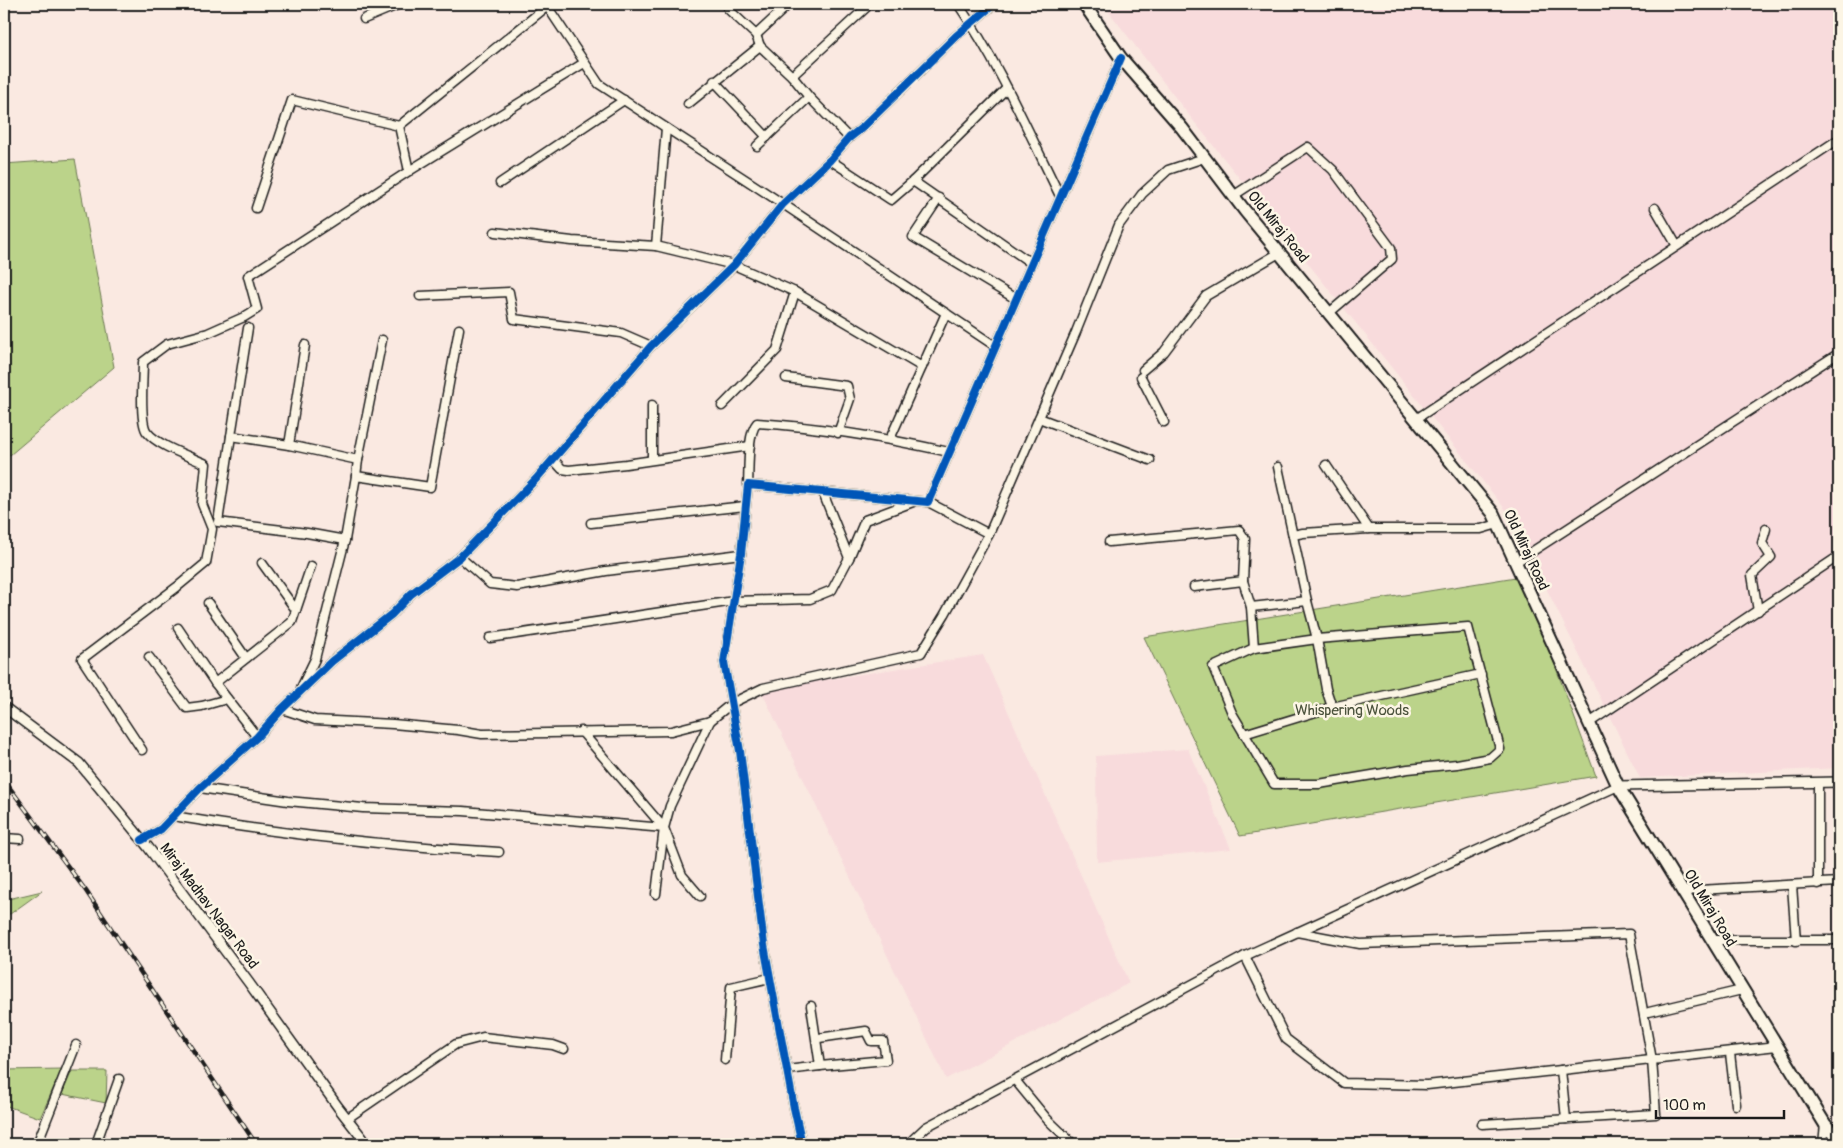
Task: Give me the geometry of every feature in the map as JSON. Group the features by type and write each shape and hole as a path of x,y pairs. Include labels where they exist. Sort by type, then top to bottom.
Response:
{"main road":[{"name":"Old Miraj Road","path":"1084,4 1121,58 1182,128 1279,253 1493,513 1618,786 1825,1124 1839,1140"}],"street":[{"path":"364,19 400,4"},
{"path":"756,35 789,4"},
{"path":"792,76 870,4"},
{"path":"958,4 971,22 1007,88 1060,196"},
{"path":"142,840 161,829 200,788 257,737 282,709 332,661 392,614 411,594 460,557 554,459 651,346 734,265 783,204 830,160 849,138 863,128 971,22 994,4"},
{"path":"399,126 549,5 599,84 995,346"},
{"path":"728,9 756,35 760,46 792,76 809,97 849,138"},
{"path":"688,104 714,81 760,46"},
{"path":"928,502 1121,58"},
{"path":"142,750 82,659 206,563 212,529 202,504 206,464 158,442 146,431 142,413 143,362 167,344 208,334 257,309 248,276 409,171 584,63"},
{"path":"714,81 767,137"},
{"path":"830,160 891,200 913,181 1007,88"},
{"path":"757,146 809,97"},
{"path":"256,208 292,100 399,126"},
{"path":"500,183 624,100"},
{"path":"399,126 409,171"},
{"path":"656,246 666,128"},
{"path":"1416,419 1839,139"},
{"path":"1233,196 1308,146 1333,170 1390,248 1392,259 1329,313"},
{"path":"282,709 315,720 392,724 482,734 671,731 710,720 732,703 763,688 921,653 989,534 1076,332 1118,226 1142,194 1168,170 1204,158"},
{"path":"913,181 1031,263"},
{"path":"939,198 913,237 1016,299"},
{"path":"1655,208 1677,246"},
{"path":"495,232 572,241 656,246 734,265 795,292 922,367"},
{"path":"1164,422 1142,373 1164,352 1206,296 1279,253"},
{"path":"420,296 509,292 514,319 622,333 651,346"},
{"path":"722,406 777,350 795,292"},
{"path":"890,439 946,313"},
{"path":"248,328 218,522 307,533 345,540"},
{"path":"356,476 430,487 459,329"},
{"path":"299,692 315,659 345,540 358,460 382,340"},
{"path":"288,445 305,345"},
{"path":"1516,562 1839,353"},
{"path":"786,378 847,386 850,399 838,433"},
{"path":"652,405 652,459"},
{"path":"1039,418 1150,460"},
{"path":"802,1144 764,944 740,751 724,662 741,554 753,428 757,424 890,439 949,452"},
{"path":"231,436 288,445 358,460"},
{"path":"554,459 562,468 569,470 626,464 750,446"},
{"path":"1326,465 1369,529"},
{"path":"1278,467 1317,639 1326,690 1332,707"},
{"path":"748,485 928,502 989,534"},
{"path":"823,493 849,558"},
{"path":"490,638 734,601 810,599 832,590 849,558 865,520 917,501"},
{"path":"591,523 745,506"},
{"path":"1293,535 1369,529 1481,529 1498,524"},
{"path":"1758,611 1752,575 1771,557 1762,543 1766,529"},
{"path":"1109,542 1239,530 1245,539 1243,581 1251,607 1254,648"},
{"path":"460,557 490,584 517,587 606,571 741,554"},
{"path":"1589,723 1839,556"},
{"path":"262,564 296,610"},
{"path":"215,683 292,622 311,566"},
{"path":"1194,587 1243,581"},
{"path":"1251,607 1307,600"},
{"path":"208,603 246,658"},
{"path":"1468,627 1482,674 1500,749 1490,758 1458,764 1408,769 1319,784 1274,784 1232,713 1213,667 1254,648 1317,639 1468,627"},
{"path":"178,628 215,683 257,737"},
{"path":"149,658 187,708 227,699"},
{"path":"1244,734 1332,707 1482,674"},
{"name":"Miraj Madhav Nagar Road","path":"4,707 78,763 142,840 250,983 367,1144"},
{"path":"656,894 664,828 670,806 710,720"},
{"path":"581,731 664,828 682,875 700,896"},
{"path":"1818,782 1818,884"},
{"path":"908,1144 926,1127 1245,956 1618,786 1839,782"},
{"path":"200,788 288,801 363,808 463,811 664,828"},
{"path":"173,816 238,827 365,841 499,852"},
{"path":"4,838 20,839"},
{"path":"1682,891 1839,882"},
{"path":"1792,885 1796,941"},
{"path":"1297,932 1360,944 1629,934 1652,1060 1656,1114 1482,1124"},
{"path":"1712,940 1839,940"},
{"path":"1245,956 1286,1040 1344,1083 1427,1084 1730,1053 1777,1046"},
{"path":"725,1060 731,987 770,978"},
{"path":"1649,1012 1742,990"},
{"path":"811,1006 820,1066"},
{"path":"787,1070 886,1060 883,1041 871,1041 866,1030 819,1038"},
{"path":"348,1118 456,1044 483,1037 553,1045 564,1050"},
{"path":"37,1144 76,1045"},
{"path":"1730,1053 1736,1105"},
{"path":"1560,1070 1566,1119"},
{"path":"96,1144 119,1079"},
{"path":"1014,1080 1047,1118 1074,1144"},
{"path":"1822,1144 1825,1124"}],"shaded area":[{"path":"1104,4 1839,4 1839,768 1640,778 1510,515 1188,114"},
{"path":"983,655 1129,983 946,1079 761,690"},
{"path":"1188,749 1231,849 1097,862 1096,756"}],"green space":[{"path":"75,159 114,367 4,460 4,164"},
{"name":"Whispering Woods","path":"1522,576 1596,776 1240,836 1144,637"},
{"path":"42,891 10,914 4,913 4,900"},
{"path":"62,1069 40,1118 4,1105 4,1070"},
{"path":"72,1071 107,1071 106,1103 62,1094"}],"railway":[{"path":"4,780 86,891 256,1144"}],"cycle path":[{"path":"142,840 161,829 200,788 257,737 282,709 332,661 392,614 411,594 460,557 536,479 651,346 734,265 783,204 956,36 994,4"},
{"path":"802,1144 764,945 740,751 724,662 741,554 748,485 928,502 1121,58"}]}
